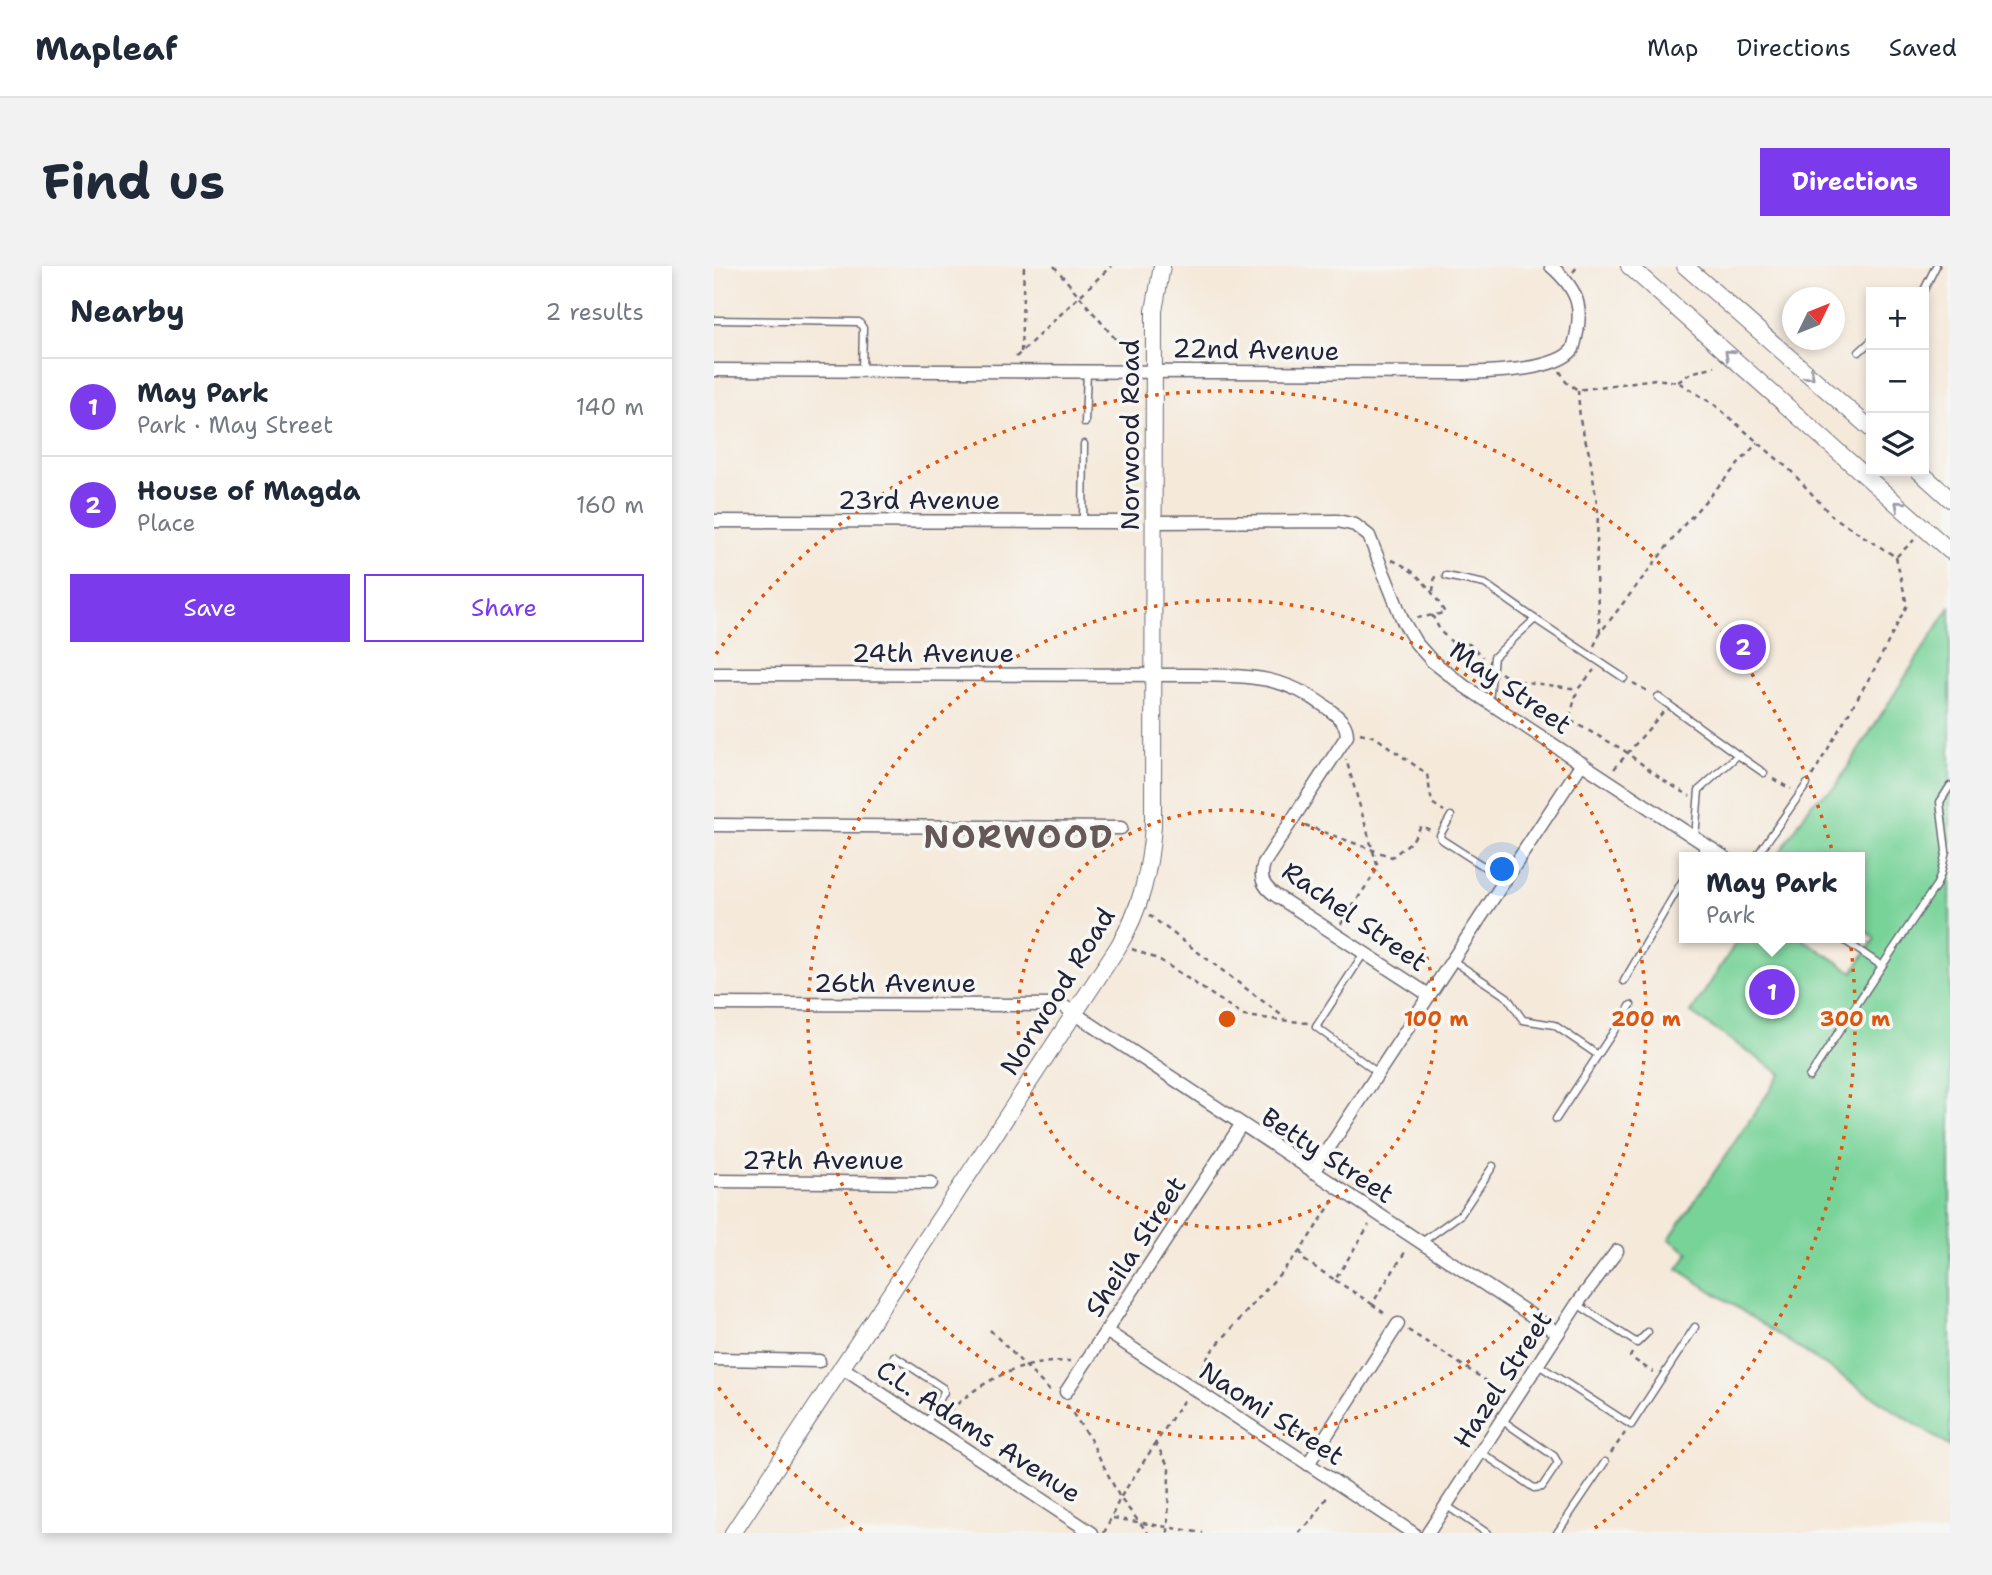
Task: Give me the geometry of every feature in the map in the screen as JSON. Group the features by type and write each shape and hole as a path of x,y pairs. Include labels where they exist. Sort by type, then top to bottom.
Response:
{"street":[{"name":"Norwood Road","path":"733,1533 1125,935 1147,876 1153,826 1154,311 1162,266"},
{"path":"1551,266 1574,290 1578,313 1573,349 1555,362"},
{"path":"1629,266 1950,551"},
{"path":"1685,266 1866,425"},
{"name":"22nd Avenue","path":"714,370 1463,373 1555,362"},
{"path":"1925,476 1950,499"},
{"name":"23rd Avenue","path":"714,521 1124,522"},
{"name":"May Street","path":"1153,522 1338,521 1355,525 1373,542 1403,621 1416,642 1447,675 1716,852"},
{"name":"24th Avenue","path":"714,674 1153,675"},
{"path":"1153,675 1247,676 1275,680 1301,690 1339,718 1347,729"},
{"name":"Rachel Street","path":"1347,729 1339,751 1264,863 1261,878 1267,889 1429,995"},
{"path":"1313,1172 1582,763"},
{"path":"714,825 1121,828"},
{"name":"26th Avenue","path":"714,1004 1062,1005 1074,1014"},
{"name":"Betty Street","path":"1074,1014 1558,1334"},
{"name":"Sheila Street","path":"1066,1398 1085,1363 1241,1125"},
{"name":"27th Avenue","path":"714,1181 931,1183"},
{"name":"Hazel Street","path":"1428,1533 1540,1366 1577,1304 1617,1251"},
{"path":"1308,1464 1398,1324"},
{"name":"Naomi Street","path":"1106,1331 1413,1533"},
{"path":"714,1359 818,1361"},
{"name":"C.L. Adams Avenue","path":"841,1367 1092,1533"}],"lane":[{"path":"1926,287 1936,266"},
{"path":"714,320 859,322 863,328 862,371"},
{"path":"1859,352 1866,346"},
{"path":"1085,423 1087,371"},
{"path":"1083,522 1084,444"},
{"path":"1446,576 1485,584 1623,678"},
{"path":"1489,701 1494,657 1535,619"},
{"path":"1658,697 1764,774"},
{"path":"1699,852 1701,842 1696,799 1699,790 1738,755"},
{"path":"1759,852 1807,785"},
{"path":"1809,1077 1937,884 1946,851 1940,802 1950,786"},
{"path":"1451,816 1440,835 1443,841 1505,880"},
{"path":"1625,981 1679,888"},
{"path":"1848,943 1882,966"},
{"path":"1364,953 1316,1025 1326,1036 1378,1073"},
{"path":"1452,960 1507,997 1522,1020 1554,1025 1598,1055"},
{"path":"1556,1119 1631,1005"},
{"path":"1417,1241 1461,1214 1493,1166"},
{"path":"1577,1304 1637,1343 1648,1332"},
{"path":"1540,1366 1630,1425 1695,1327"},
{"path":"894,1356 943,1388 944,1392 930,1426"},
{"path":"1482,1453 1534,1488 1542,1486 1558,1463 1554,1456 1503,1421"},
{"path":"1557,1533 1605,1462"},
{"path":"1447,1506 1487,1533"}],"path":[{"path":"1021,352 1024,266"},
{"path":"1054,266 1134,361"},
{"path":"1006,371 1021,352 1111,266"},
{"path":"1555,362 1566,382 1578,390 1599,390 1655,379 1678,382 1704,395 1791,471 1832,516 1896,557 1907,605 1875,668 1807,785"},
{"path":"1678,382 1691,373 1715,366"},
{"path":"1578,390 1580,420 1590,457 1598,511 1596,576 1600,633"},
{"path":"1568,730 1578,689 1600,663 1594,644 1600,633 1684,526 1758,442"},
{"path":"1896,557 1915,538"},
{"path":"1405,565 1433,591 1445,613 1424,617"},
{"path":"1433,591 1435,572"},
{"path":"1623,678 1658,697"},
{"path":"1619,762 1668,705"},
{"path":"1571,721 1628,753 1663,780 1696,799"},
{"path":"1347,729 1375,737 1412,760 1427,774 1432,803 1451,816"},
{"path":"1334,934 1378,869 1350,763 1339,751"},
{"path":"1764,774 1800,794"},
{"path":"1292,821 1328,831 1392,857 1412,841 1421,827 1440,835"},
{"path":"1149,915 1288,1020"},
{"path":"1132,949 1160,960 1244,1016 1316,1025"},
{"path":"1104,1533 1113,1518 1119,1498 1192,1388 1210,1353 1300,1251 1340,1190"},
{"path":"1335,1280 1376,1213"},
{"path":"1373,1304 1417,1241"},
{"path":"1300,1251 1304,1260 1517,1401"},
{"path":"990,1331 1025,1365 1066,1398 1119,1498 1148,1533"},
{"path":"1637,1343 1630,1357 1661,1378"},
{"path":"930,1426 975,1388 1025,1365 1067,1361 1085,1363"},
{"path":"1605,1462 1630,1425"},
{"path":"1155,1442 1169,1467 1168,1533"},
{"path":"1299,1533 1313,1519 1337,1483"},
{"path":"1113,1518 1203,1533"}],"green space":[{"path":"1950,607 1950,1447 1678,1269 1689,1253 1669,1239 1781,1074 1691,1013 1736,943 1809,943 1853,972 1875,938 1865,931 1865,852 1780,852 1812,803 1835,787"}],"place":[{"name":"House of Magda","path":"1743,647"},
{"name":"May Park","path":"1772,992"}],"district":[{"name":"NORWOOD","path":"1019,836"}]}
